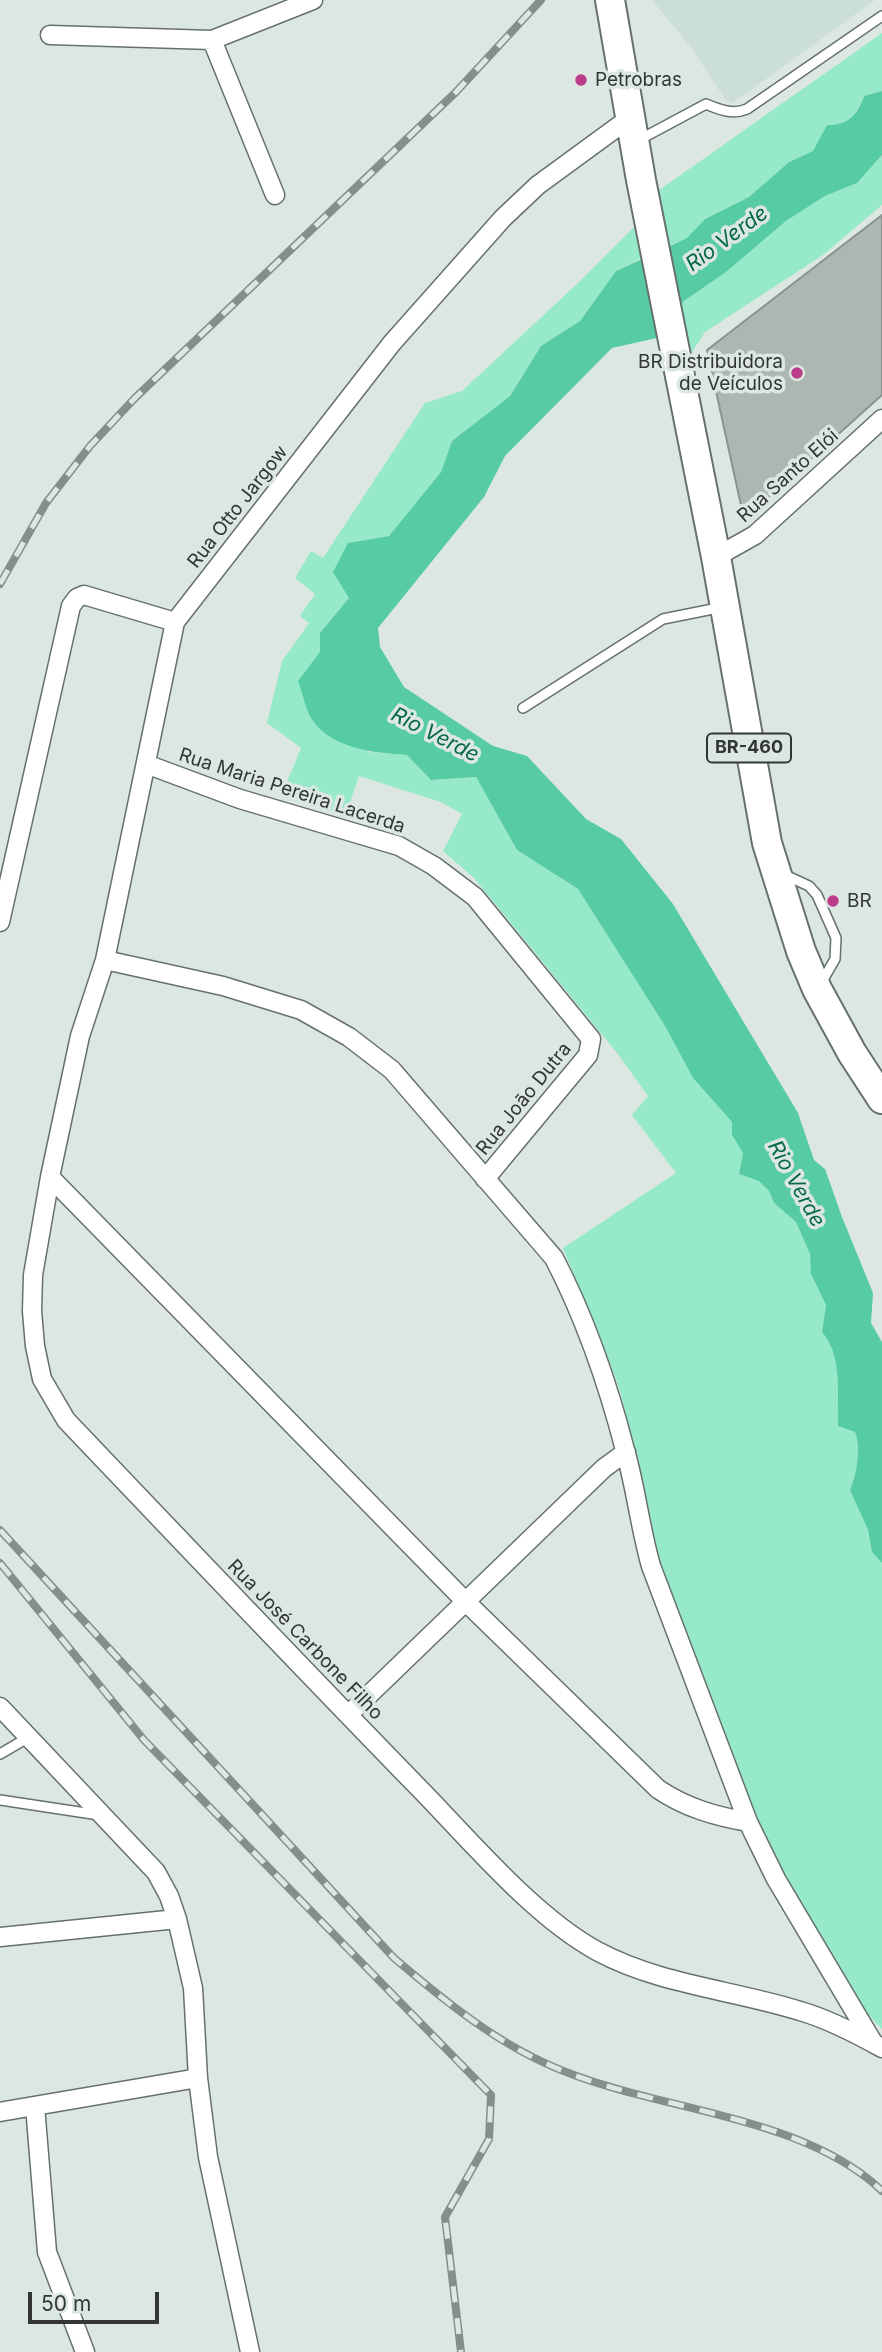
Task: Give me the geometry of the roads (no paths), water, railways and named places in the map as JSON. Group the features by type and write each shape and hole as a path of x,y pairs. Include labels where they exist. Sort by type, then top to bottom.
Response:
{"main road":[{"name":"BR-460","path":"610,0 641,180 716,557 756,788 775,871 801,951 817,989 852,1053 882,1099"}],"street":[{"path":"50,35 212,40 313,0"},
{"path":"212,40 275,195"},
{"name":"Rua Otto Jargow","path":"80,1036 104,960 175,622 392,343 503,218 538,185 633,130"},
{"name":"Rua Santo Elói","path":"716,557 755,535 882,419"},
{"path":"0,922 70,610 78,588"},
{"path":"70,610 77,598 85,595 175,622"},
{"name":"Rua Maria Pereira Lacerda","path":"146,765 240,799 399,846 434,866 475,897 590,1039 591,1045"},
{"name":"Rua José Carbone Filho","path":"104,960 223,986 300,1010 349,1037 392,1070 554,1258 572,1293 596,1357 626,1452 651,1566 748,1822 776,1879 878,2046"},
{"name":"Rua José Carbone Filho","path":"80,1036 50,1177 33,1275 34,1334 42,1379 66,1420 348,1715 530,1900 568,1932 598,1951 634,1967 674,1980 802,2011 878,2046"},
{"name":"Rua João Dutra","path":"485,1179 588,1055 591,1045"},
{"path":"50,1177 465,1601 658,1789 677,1802 718,1816 748,1822"},
{"path":"348,1715 604,1468 626,1452"},
{"path":"0,1707 156,1872 169,1896 193,1988 198,2078 208,2157 250,2352"},
{"path":"0,1937 177,1919"},
{"path":"0,2112 198,2078"},
{"path":"35,2106 47,2252 85,2352"}],"lane":[{"path":"633,130 706,104 722,111 738,113 747,109 882,16"},
{"path":"523,708 663,619 724,606"},
{"path":"0,1754 29,1737"},
{"path":"0,1800 95,1813 104,1817"}],"water":[{"name":"Rio Verde","path":"882,91 882,155 857,183 825,196 786,221 726,272 684,301 661,337 612,348 505,456 484,497 378,628 380,647 404,687 493,746 527,756 586,819 621,839 673,904 798,1113 814,1160 825,1169 873,1293 871,1323 882,1342 882,1563 872,1552 868,1530 850,1490 855,1476 857,1438 855,1432 838,1426 836,1364 829,1342 822,1332 826,1305 811,1274 810,1254 796,1222 774,1203 769,1191 759,1181 739,1174 743,1153 732,1135 732,1122 693,1078 665,1026 578,889 517,850 476,777 431,780 407,755 379,753 337,741 315,724 298,681 320,652 320,633 349,598 333,572 348,543 389,536 441,472 452,441 510,396 541,346 580,321 616,271 687,238 705,219 749,197 789,162 813,151 827,125 851,118 864,96"}],"railway":[{"path":"0,584 46,503 90,446 135,398 456,92 541,0"},
{"path":"0,1530 394,1958 455,2007 497,2037 542,2062 605,2085 774,2131 814,2147 850,2166 882,2191"},
{"path":"0,1563 144,1740 491,2095 489,2139 445,2217 461,2352"}],"place":[{"name":"Petrobras","path":"581,80"},
{"name":"BR Distribuidora de Veículos","path":"797,373"},
{"name":"BR","path":"833,901"}]}
